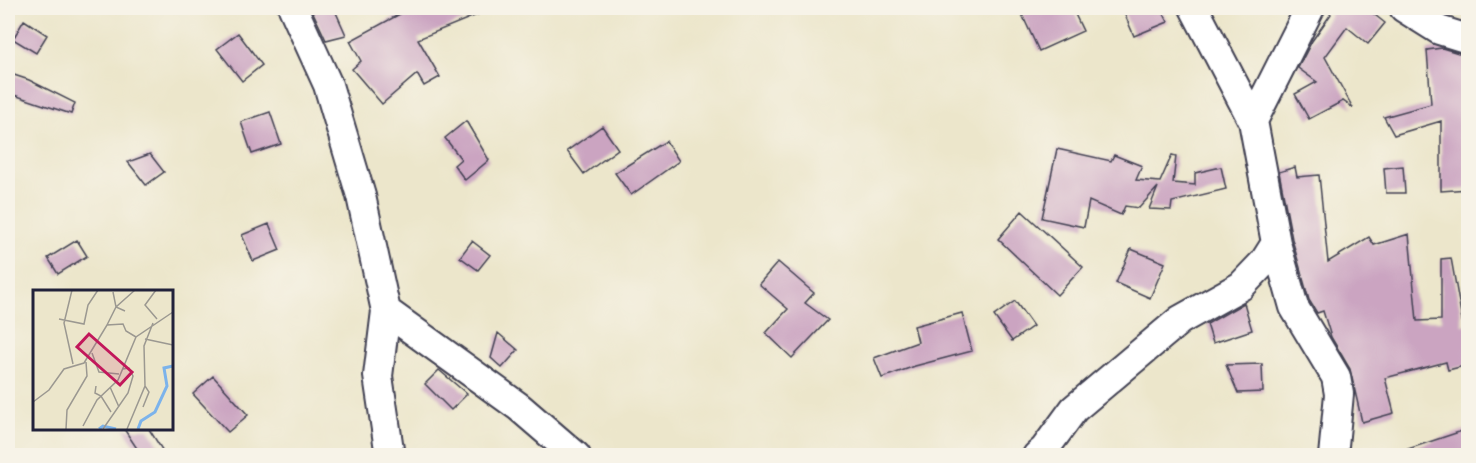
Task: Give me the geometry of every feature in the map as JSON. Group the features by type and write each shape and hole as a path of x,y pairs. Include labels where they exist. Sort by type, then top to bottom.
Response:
{"street":[{"path":"293,8 328,85 361,196 386,311 378,376 390,456"},
{"path":"1194,8 1253,121 1276,243 1294,307 1336,377 1339,394 1333,456"},
{"path":"1253,121 1310,8"},
{"path":"1404,8 1439,30 1468,39"},
{"path":"1037,456 1074,409 1180,320 1241,286 1264,262 1276,243"},
{"path":"386,311 491,386 576,456"}],"building":[{"path":"311,8 334,8 346,35 326,40"},
{"path":"411,8 494,8 418,39 440,77 424,86 417,74 382,104 352,69 361,61 350,41"},
{"path":"1019,8 1072,8 1083,31 1039,51"},
{"path":"1122,8 1161,8 1168,22 1134,36"},
{"path":"1326,8 1366,8 1385,23 1368,44 1347,27 1325,57 1353,108 1343,101 1309,119 1295,94 1317,82 1298,68 1312,41 1331,14"},
{"path":"24,20 47,35 36,53 13,39"},
{"path":"238,33 262,65 242,81 217,49"},
{"path":"1442,48 1465,55 1468,83 1468,189 1441,191 1441,121 1394,135 1384,117 1431,104 1427,50"},
{"path":"8,73 29,80 75,103 71,114 8,93"},
{"path":"270,112 281,144 252,154 241,122"},
{"path":"466,121 489,160 465,180 454,165 461,159 445,138"},
{"path":"602,126 618,149 584,174 567,151"},
{"path":"666,141 679,161 631,195 615,173"},
{"path":"1057,149 1111,161 1114,155 1142,166 1136,180 1160,182 1172,155 1176,156 1173,183 1195,185 1195,173 1221,167 1226,189 1172,202 1171,210 1149,209 1158,187 1139,208 1125,206 1121,215 1089,201 1084,227 1042,218"},
{"path":"150,154 164,172 146,185 128,162"},
{"path":"1403,166 1405,193 1386,193 1384,168"},
{"path":"1295,167 1297,177 1319,175 1328,262 1369,237 1374,245 1409,234 1417,321 1441,320 1441,259 1451,258 1463,325 1468,324 1468,365 1448,370 1446,362 1385,378 1394,413 1362,422 1350,369 1331,337 1323,311 1317,313 1309,300 1292,239 1279,172"},
{"path":"1022,211 1083,267 1057,295 998,239"},
{"path":"269,224 280,250 253,261 242,235"},
{"path":"77,240 87,256 58,274 48,258"},
{"path":"472,241 490,255 478,270 460,257"},
{"path":"1131,249 1165,263 1150,298 1116,283"},
{"path":"778,262 814,293 805,303 828,320 792,358 766,333 788,309 759,284"},
{"path":"1015,301 1033,326 1012,341 994,316"},
{"path":"1244,303 1252,330 1213,343 1207,324"},
{"path":"962,313 972,351 915,366 882,378 874,358 918,342 914,326"},
{"path":"498,333 518,350 502,368 491,358"},
{"path":"1262,364 1263,392 1238,393 1226,365"},
{"path":"439,370 467,394 451,410 425,384"},
{"path":"213,376 248,415 228,432 193,394"},
{"path":"1468,429 1468,456 1403,456 1402,451"},
{"path":"125,430 150,430 166,456 142,456"}]}
